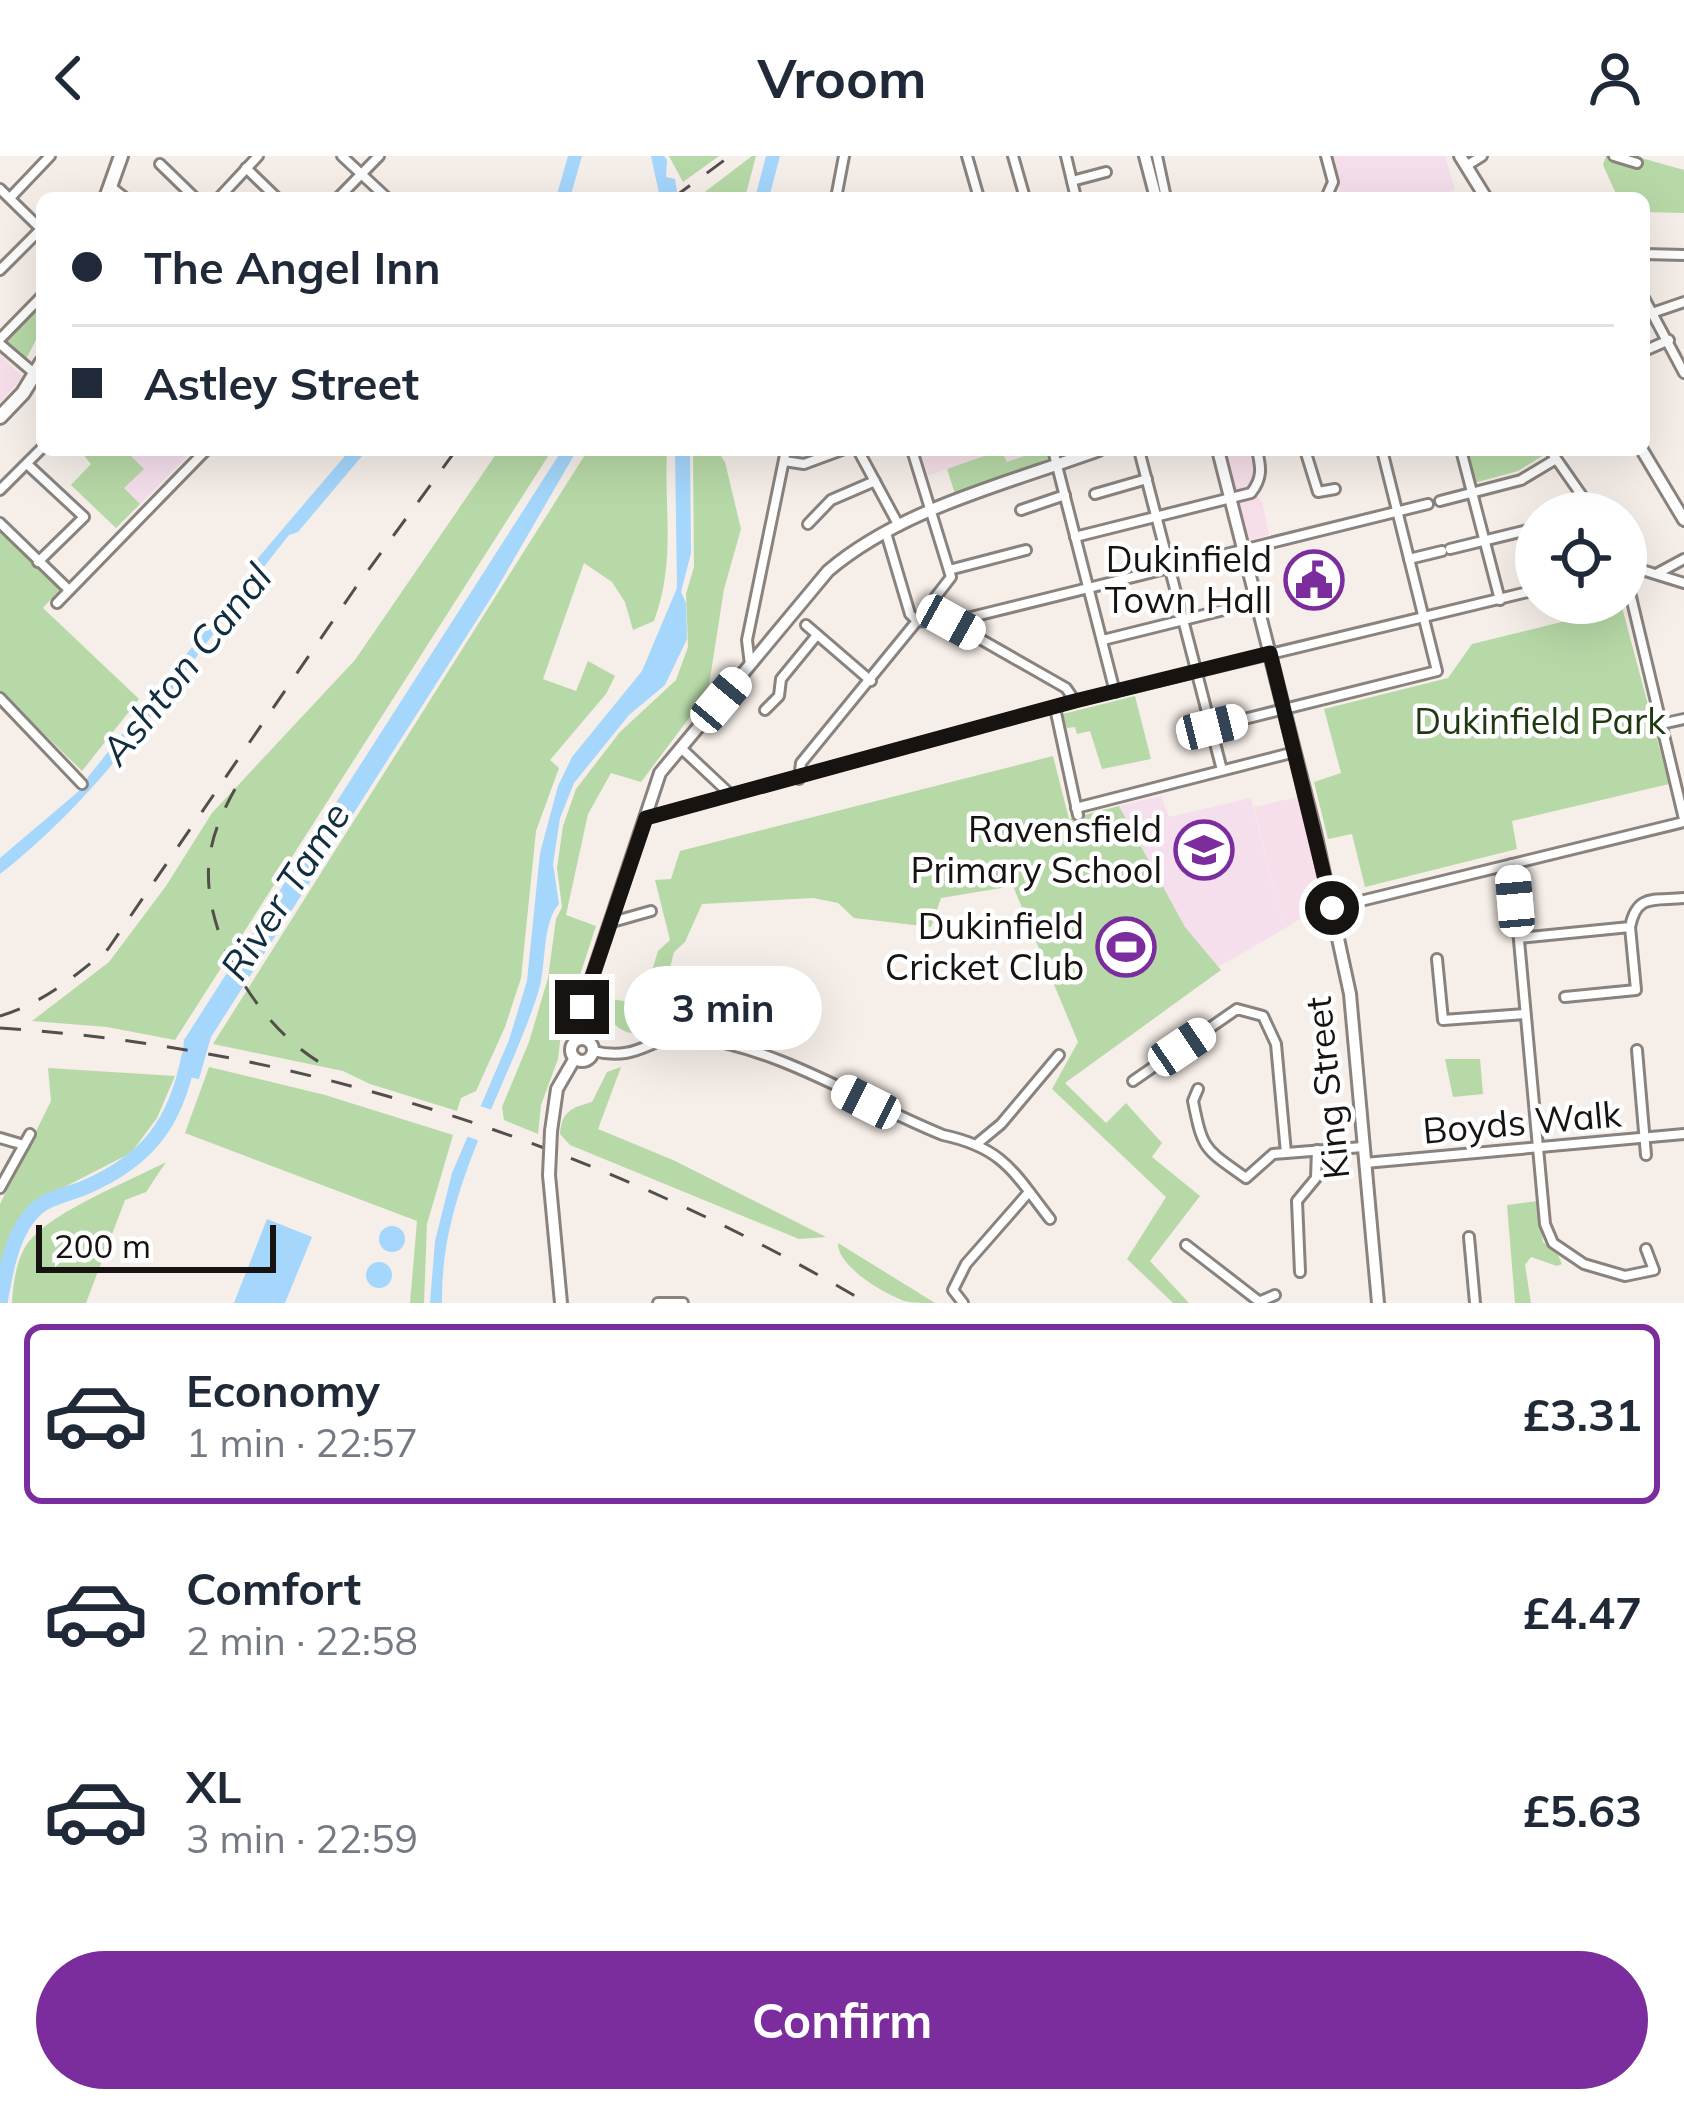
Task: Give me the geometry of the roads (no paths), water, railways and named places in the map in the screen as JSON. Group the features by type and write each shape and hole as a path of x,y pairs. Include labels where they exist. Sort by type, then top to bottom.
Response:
{"highway":[{"path":"108,192 121,156"},
{"path":"0,417 36,372"}],"main road":[{"path":"1145,156 1154,192"},
{"path":"1463,161 1482,192"},
{"path":"575,1058 571,1049 580,1039 582,1007 660,773 828,571 899,526 1082,456"},
{"name":"King Street","path":"1220,456 1285,709 1350,994 1378,1303"},
{"path":"1646,456 1684,520"},
{"path":"575,1058 588,1059 593,1051 590,1041 580,1039"},
{"path":"561,1303 549,1175 551,1131 556,1089 575,1058"}],"street":[{"path":"10,198 50,156"},
{"path":"225,192 258,156"},
{"path":"342,156 380,192"},
{"path":"344,192 379,156"},
{"path":"837,192 844,156"},
{"path":"967,156 977,192"},
{"path":"1013,156 1023,192"},
{"path":"1066,156 1075,192"},
{"path":"1157,156 1165,192"},
{"path":"1326,156 1333,182 1329,192"},
{"path":"1463,161 1482,156"},
{"path":"1614,156 1637,164"},
{"path":"160,164 189,192"},
{"path":"247,168 271,192"},
{"path":"1072,181 1106,172"},
{"path":"0,190 36,224"},
{"path":"0,270 36,236"},
{"path":"1650,254 1684,255"},
{"path":"1652,313 1684,302"},
{"path":"36,303 0,342 36,366"},
{"path":"1650,309 1680,353 1684,373"},
{"path":"1650,348 1669,340"},
{"path":"0,490 36,454"},
{"path":"57,603 200,456"},
{"path":"750,665 747,640 785,456"},
{"path":"787,456 804,464 826,456"},
{"path":"861,456 899,526"},
{"path":"799,779 801,763 872,681 951,577 914,456"},
{"path":"1055,456 1115,692"},
{"path":"1141,456 1222,770"},
{"path":"1075,537 1251,493 1259,483 1258,456"},
{"path":"1306,456 1314,493 1335,488"},
{"path":"1212,727 1437,671 1385,456"},
{"path":"1463,456 1500,600"},
{"path":"1440,501 1520,480 1550,456"},
{"path":"1554,456 1579,492"},
{"path":"27,464 84,517 38,562"},
{"path":"1094,494 1147,479"},
{"path":"808,524 832,500 874,481"},
{"path":"1022,510 1065,495"},
{"path":"886,532 910,614 917,621 951,622 1429,504"},
{"path":"0,523 69,590"},
{"path":"1409,559 1515,533"},
{"path":"949,570 1025,550"},
{"path":"1657,574 1684,560"},
{"path":"1647,571 1684,583"},
{"path":"646,818 1075,701 1515,596"},
{"path":"1102,640 1258,602"},
{"path":"951,622 1066,688 1075,701"},
{"path":"1332,908 1684,820 1637,624"},
{"path":"806,626 872,681"},
{"path":"765,710 779,696 781,680 817,635"},
{"path":"0,698 82,784"},
{"path":"1055,708 1077,811 1295,752"},
{"path":"1661,724 1684,719"},
{"path":"681,748 732,796"},
{"path":"1512,864 1546,1224 1553,1243 1584,1264 1624,1276 1654,1270 1646,1249"},
{"path":"1636,989 1630,927 1634,909 1642,902 1684,898"},
{"path":"611,922 651,911"},
{"path":"1519,938 1630,927"},
{"path":"1437,959 1443,1020 1525,1014"},
{"path":"1580,982 1582,995"},
{"path":"1565,997 1652,988"},
{"path":"1132,1081 1237,1010 1263,1016 1276,1044 1286,1153"},
{"path":"593,1051 633,1054 669,1036 727,1044 789,1065 944,1135 979,1143 1008,1164 1050,1219"},
{"path":"1637,1050 1646,1155"},
{"path":"979,1143 1059,1055"},
{"path":"1198,1090 1193,1101 1199,1118 1198,1137 1246,1178 1274,1154 1363,1147"},
{"path":"0,1188 30,1134"},
{"name":"Boyds Walk","path":"1364,1163 1684,1134"},
{"path":"0,1138 24,1145"},
{"path":"1300,1272 1297,1201 1316,1178 1317,1150"},
{"path":"963,1303 953,1290 967,1264 1029,1192"},
{"path":"1469,1237 1475,1303"},
{"path":"1186,1245 1261,1302 1275,1294"},
{"path":"658,1303 677,1303"}],"water":[{"path":"568,156 582,156 572,192 558,192"},
{"path":"651,156 664,156 666,177 675,179 677,192 659,192"},
{"path":"766,156 780,156 771,192 757,192"},
{"name":"Ashton Canal","path":"345,456 362,456 298,532 289,535 116,760 80,801 0,874 0,858 86,785 257,566 258,558"},
{"path":"558,456 574,456 496,590 211,1037 199,1079 181,1076 184,1040"},
{"path":"675,456 690,456 691,553 681,592 687,639 665,685 629,715 574,783 560,818 553,864 559,904 549,923 541,983 463,1183 444,1262 442,1303 430,1303 435,1241 452,1173 509,1040 527,981 540,853 558,786 572,757 642,671 677,588"},
{"path":"267,1219 312,1237 285,1303 234,1303"},
{"path":"392,1226 405,1239 392,1252 379,1239"},
{"path":"379,1262 392,1275 379,1288 366,1275"}],"waterway":[{"name":"River Tame","path":"0,1303 11,1253 28,1218 47,1201 126,1165 156,1137 176,1101 189,1056"}],"railway":[{"path":"681,192 730,156"},
{"path":"0,1016 44,996 108,949 452,456"},
{"path":"235,789 211,849 213,913 224,946 260,1008 309,1056 336,1071"},
{"path":"0,1028 226,1057 449,1115 558,1153 664,1198 867,1303"}],"place":[{"name":"Dukinfield Town Hall","path":"1314,580"},
{"name":"Ravensfield Primary School","path":"1204,850"},
{"name":"Dukinfield Cricket Club","path":"1126,947"}],"park label":[{"name":"Dukinfield Park","path":"1540,721"}]}
